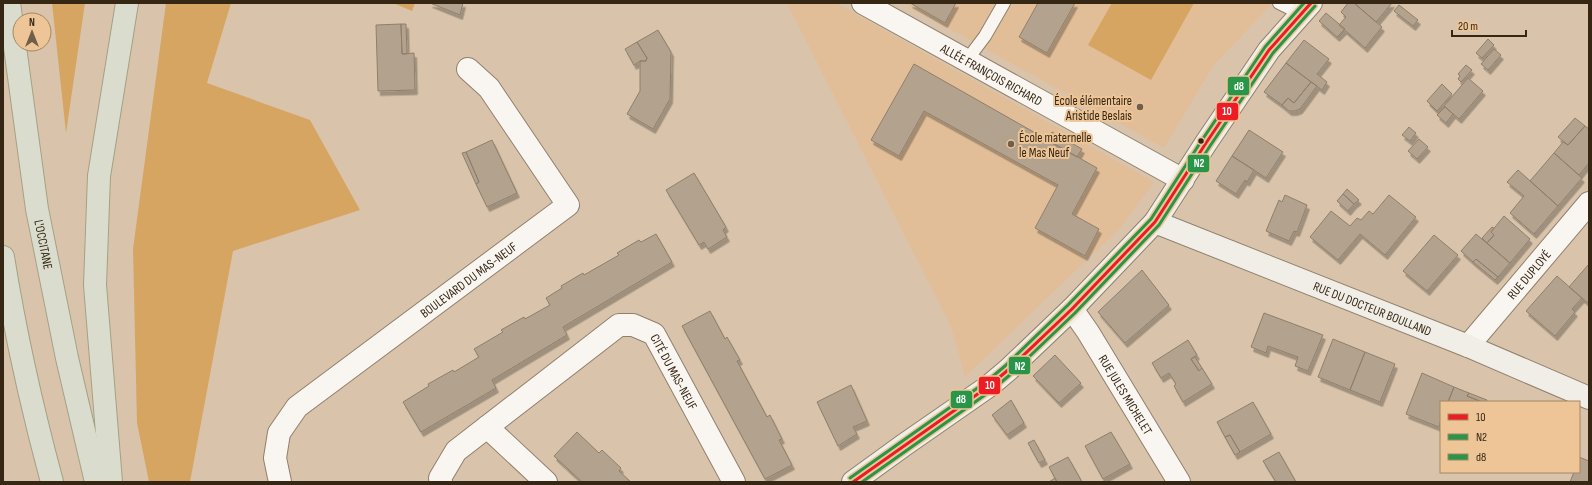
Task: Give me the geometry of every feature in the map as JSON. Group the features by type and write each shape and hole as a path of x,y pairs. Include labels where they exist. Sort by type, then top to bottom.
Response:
{"highway":[{"name":"L'OCCITANE","path":"10,3 37,209 67,358 96,482"},
{"path":"111,482 96,285 99,176 127,3"},
{"path":"3,257 42,448 52,482"}],"street":[{"name":"ALLÉE FRANÇOIS RICHARD","path":"863,3 1183,180"},
{"path":"854,482 1008,370 1072,309 1155,222 1269,50 1306,9"},
{"name":"BOULEVARD DU MAS-NEUF","path":"280,482 274,458 279,433 297,407 568,205 489,88 468,69"},
{"name":"RUE DUPLOYÉ","path":"1468,346 1589,203"},
{"name":"RUE DU DOCTEUR BOULLAND","path":"1155,222 1468,346 1589,398"},
{"name":"RUE JULES MICHELET","path":"1072,309 1088,332 1179,482"},
{"name":"CITÉ DU MAS-NEUF","path":"441,482 440,478 456,451 619,325 633,325 654,334 734,482"},
{"path":"487,428 546,482"}],"lane":[{"path":"967,60 985,36 1004,3"},
{"path":"1279,3 1306,9"}],"shaded area":[{"path":"52,3 85,3 66,133"},
{"path":"166,3 231,3 207,83 310,120 360,210 233,251 190,482 149,482 137,423 133,249"},
{"path":"393,3 415,3 412,11"},
{"path":"787,3 836,3 1154,182 1121,227 965,377 951,327"},
{"name":"École élémentaire Aristide Beslais","path":"903,3 1273,3 1213,66 1164,148"},
{"path":"1112,3 1194,3 1151,80 1088,45"}],"building":[{"path":"430,3 463,3 460,15"},
{"path":"910,3 956,3 945,23"},
{"path":"1038,3 1075,3 1047,53 1019,37"},
{"path":"1348,3 1354,3 1382,27 1365,48 1339,25 1346,17 1341,12"},
{"path":"1354,3 1392,3 1376,22"},
{"path":"1399,5 1418,20 1413,26 1394,11"},
{"path":"1326,13 1345,29 1337,37 1319,21"},
{"path":"401,24 406,24 407,54 402,54"},
{"path":"401,24 402,54 414,53 415,90 378,91 376,25"},
{"path":"658,30 671,52 670,99 653,129 627,114 640,91 640,61 646,61 647,58 637,42"},
{"path":"1488,39 1494,45 1482,58 1476,53"},
{"path":"1304,40 1329,59 1317,74 1327,82 1322,90 1286,63"},
{"path":"637,42 647,58 646,61 640,61 634,65 625,49"},
{"path":"1494,49 1501,55 1488,70 1481,64"},
{"path":"1286,63 1311,82 1294,103 1288,98 1282,105 1264,92"},
{"path":"914,64 1097,168 1072,214 1099,229 1085,256 1035,228 1058,185 924,111 899,156 871,140"},
{"path":"1466,65 1472,70 1461,82 1458,79 1460,76 1458,74"},
{"path":"1468,78 1483,91 1459,119 1444,106"},
{"path":"1311,82 1317,86 1300,109 1289,111 1282,105 1288,98 1294,103"},
{"path":"1442,84 1452,94 1437,111 1427,101"},
{"path":"1445,107 1453,114 1446,123 1437,115"},
{"path":"1575,118 1585,126 1568,145 1558,137"},
{"path":"1585,126 1589,129 1589,163 1579,175 1554,153 1563,142 1568,145"},
{"path":"1409,127 1416,133 1410,141 1402,135"},
{"path":"1249,130 1283,152 1266,178 1232,156"},
{"path":"1052,132 1082,149 1077,157 1048,141"},
{"path":"1419,139 1428,147 1417,159 1408,151"},
{"path":"492,140 517,193 487,207 476,184 479,182 466,152"},
{"path":"466,152 479,182 476,184 462,153"},
{"path":"1554,153 1582,178 1558,206 1530,181"},
{"path":"1232,156 1254,170 1247,182 1245,180 1236,194 1216,181"},
{"path":"1518,170 1558,206 1534,234 1510,213 1524,196 1507,182"},
{"path":"694,173 726,227 723,230 727,237 708,249 704,242 699,245 666,190"},
{"path":"1347,189 1359,200 1354,204 1343,194"},
{"path":"1343,194 1354,204 1348,211 1337,201"},
{"path":"1285,195 1307,205 1297,232 1294,231 1289,241 1266,231 1279,200 1282,202"},
{"path":"1389,195 1416,217 1385,255 1360,234 1338,260 1310,237 1331,211 1350,226 1357,218 1361,220 1369,211 1373,214"},
{"path":"1504,216 1530,239 1510,263 1487,243 1494,235 1491,232"},
{"path":"1492,227 1494,228 1491,232 1494,235 1487,243 1482,238"},
{"path":"656,234 672,262 563,327 567,335 492,380 496,388 421,432 403,402 429,386 428,384 453,370 454,372 479,357 474,349 503,332 501,330 550,305 546,298 562,288 561,286 619,255 617,253 639,240 641,242"},
{"path":"1476,234 1510,263 1498,277 1476,259 1473,262 1461,251"},
{"path":"1434,235 1458,255 1427,291 1403,271"},
{"path":"1476,259 1498,277 1495,280 1473,262"},
{"path":"1589,264 1589,304 1569,287"},
{"path":"1142,270 1169,305 1125,343 1098,312"},
{"path":"1557,276 1582,298 1572,309 1575,312 1555,336 1526,311"},
{"path":"710,311 725,339 727,337 740,360 737,361 767,417 770,415 782,439 779,440 792,465 765,479 682,326"},
{"path":"1264,313 1323,335 1308,371 1295,366 1298,357 1268,346 1266,353 1251,347"},
{"path":"1333,339 1365,352 1350,390 1318,377"},
{"path":"1188,340 1197,355 1191,359 1199,371 1202,368 1212,384 1183,402 1174,386 1176,384 1169,373 1161,378 1152,363"},
{"path":"1365,352 1395,364 1380,402 1350,390"},
{"path":"1055,355 1081,383 1059,403 1033,376"},
{"path":"1195,357 1202,368 1199,371 1191,359"},
{"path":"1422,373 1454,387 1448,401 1440,401 1439,427 1406,414"},
{"path":"851,385 867,421 853,427 857,434 838,446 817,402"},
{"path":"1454,387 1469,393 1467,396 1480,401 1448,401"},
{"path":"1469,393 1487,400 1480,401 1467,396"},
{"path":"1011,400 1024,423 1007,435 992,415"},
{"path":"1253,402 1271,434 1240,452 1230,435 1225,437 1217,422"},
{"path":"577,432 599,453 602,450 621,468 619,471 631,482 582,482 554,456"},
{"path":"1111,432 1130,464 1103,479 1085,446"},
{"path":"1230,435 1240,452 1235,455 1225,437"},
{"path":"1034,440 1045,460 1039,463 1028,443"},
{"path":"1279,452 1296,482 1276,482 1263,461"},
{"path":"1068,457 1082,482 1057,482 1049,467"},
{"path":"1580,457 1589,461 1588,482 1570,482 1574,473 1580,473"},
{"path":"1055,478 1057,482 1049,482"}],"transit line":[{"name":"d8","path":"850,478 986,382 1005,366 1068,305 1151,219 1265,47 1304,3"},
{"name":"10","path":"853,482 989,386 1072,309 1155,222 1269,50 1311,3"},
{"name":"N2","path":"862,482 992,390 1011,374 1075,313 1159,225 1273,53 1315,6"}],"place":[{"name":"École élémentaire Aristide Beslais","path":"1140,107"},
{"name":"École maternelle le Mas Neuf","path":"1011,144"}]}
